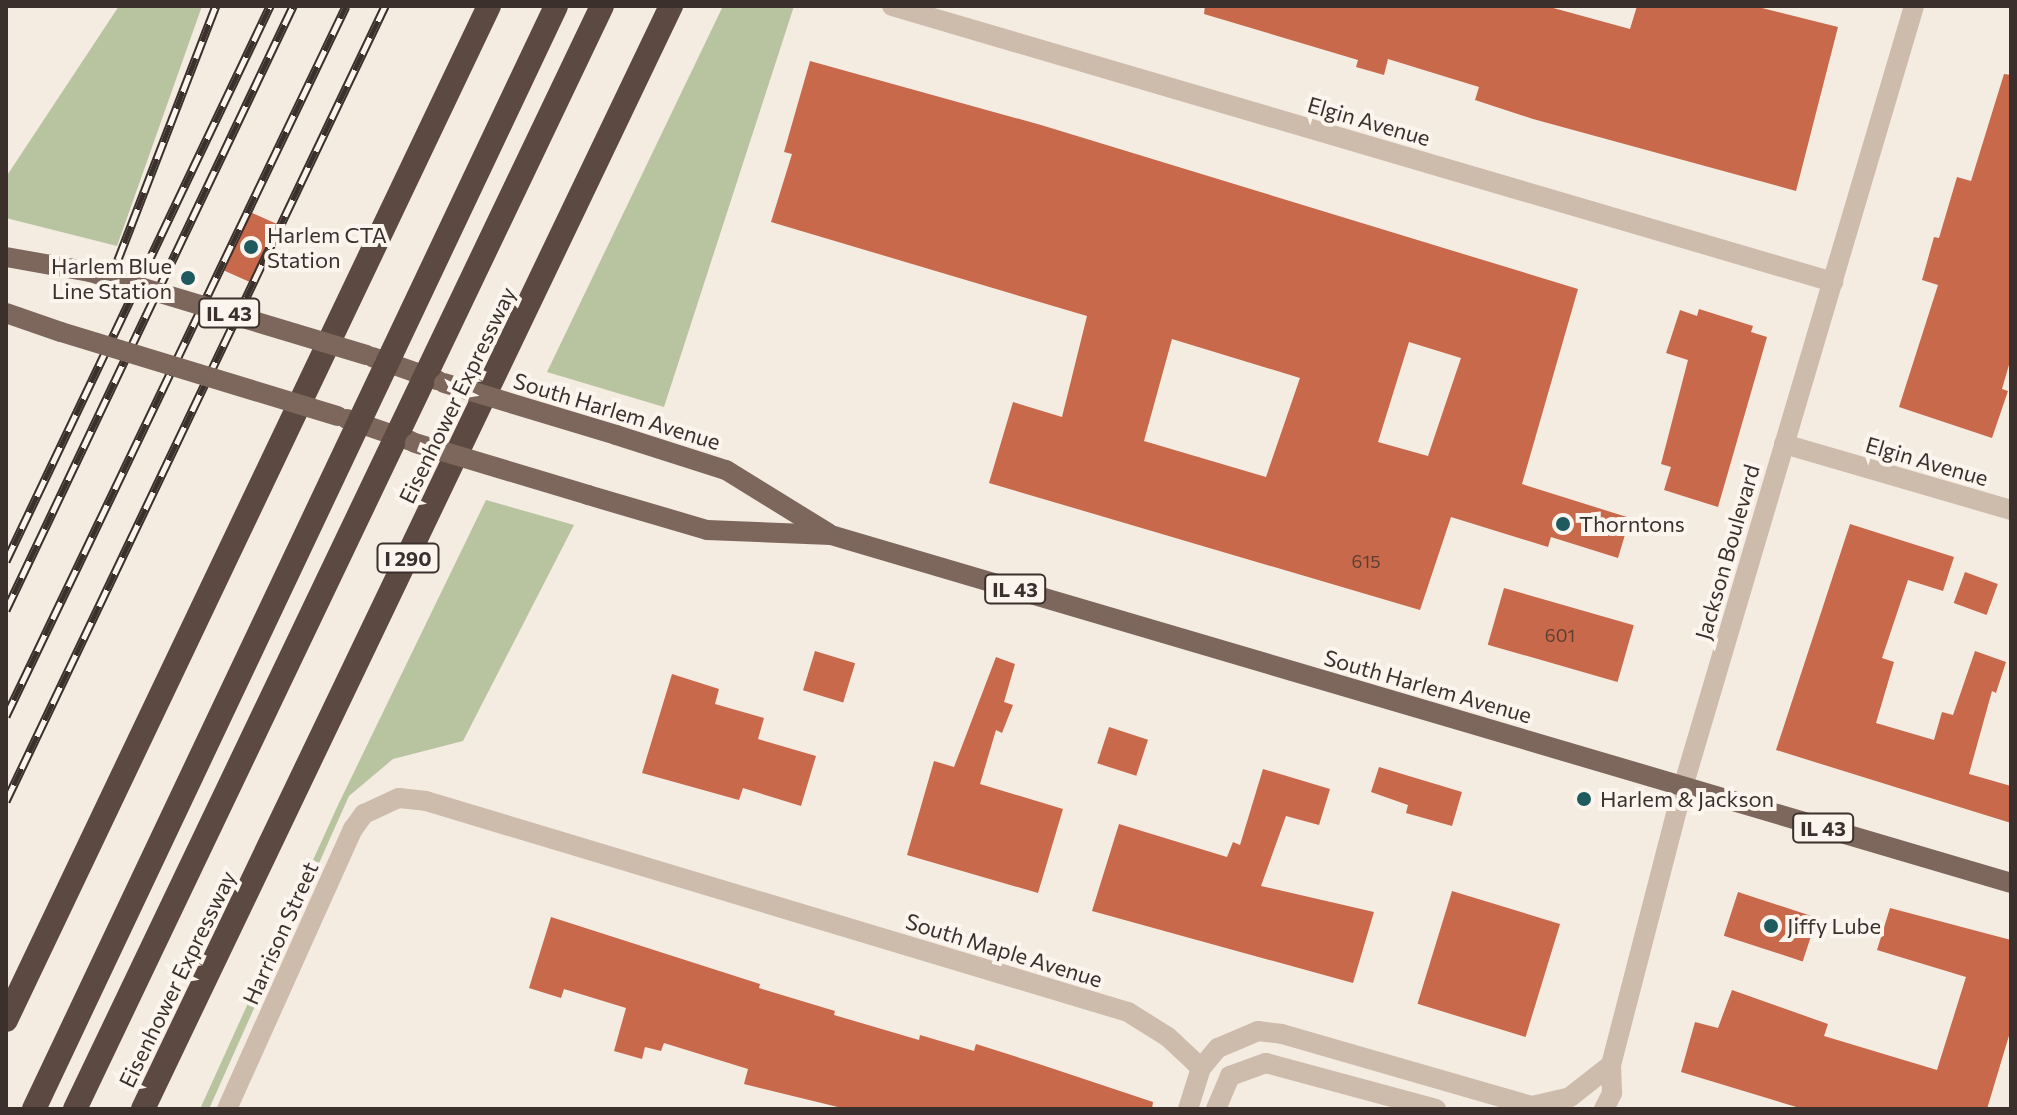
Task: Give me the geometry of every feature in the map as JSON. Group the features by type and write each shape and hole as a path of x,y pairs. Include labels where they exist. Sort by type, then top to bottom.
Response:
{"highway":[{"path":"6,1020 489,6"},
{"path":"34,1109 376,358 556,6"},
{"path":"75,1109 436,380 602,6"},
{"name":"Eisenhower Expressway","path":"143,1109 671,6"}],"main road":[{"name":"South Harlem Avenue","path":"6,257 90,272 376,358 436,380 726,470 831,535"},
{"name":"South Harlem Avenue","path":"6,313 407,440 707,530 831,535 2011,883"}],"street":[{"name":"Elgin Avenue","path":"892,6 1833,282"},
{"name":"Jackson Boulevard","path":"1611,1065 1683,787 1914,6"},
{"name":"Elgin Avenue","path":"1784,444 2011,510"},
{"name":"South Maple Avenue","path":"399,798 426,801 1128,1012 1168,1037 1201,1068"},
{"name":"Harrison Street","path":"227,1109 353,829 364,814 399,798"},
{"path":"1188,1109 1201,1068 1218,1048 1258,1031 1282,1034 1508,1102 1532,1106 1570,1097 1611,1065"},
{"path":"1216,1109 1222,1088 1244,1067 1266,1063 1436,1109"},
{"path":"1610,1106 1611,1065"}],"green space":[{"path":"119,6 202,6 117,246 6,218 6,177"},
{"path":"723,6 794,6 664,407 547,372"},
{"path":"486,500 574,525 463,741 393,759 349,796 209,1109 200,1109 338,805"}],"building":[{"path":"1205,6 1546,6 1630,29 1637,6 1754,6 1838,27 1796,191 1533,119 1475,100 1479,87 1388,59 1384,75 1356,67 1358,60 1204,14"},
{"path":"810,61 1041,125 1578,289 1522,484 1630,518 1618,558 1551,537 1548,547 1451,517 1420,610 989,483 1013,402 1062,417 1087,316 771,222 792,154 784,152","holes":["1172,339 1300,378 1266,477 1144,441","1409,342 1461,358 1428,456 1378,442"]},
{"path":"2004,74 2011,75 2011,358 2002,389 2008,391 1992,438 1899,407 1938,285 1922,280 1934,237 1939,238 1957,177 1971,181"},
{"name":"Harlem CTA Station","path":"250,212 279,225 253,283 224,270"},
{"path":"1699,309 1753,326 1751,332 1767,337 1718,507 1664,490 1671,467 1661,464 1688,360 1666,353 1680,310 1697,316"},
{"path":"1850,524 1954,557 1943,591 1908,580 1882,658 1894,662 1876,723 1934,740 1942,712 1953,715 1975,651 2006,662 1996,693 1992,691 1969,774 2011,786 2011,823 1776,750"},
{"path":"1965,572 1998,584 1987,615 1954,603"},
{"path":"1504,588 1634,625 1618,682 1488,645"},
{"path":"815,651 855,663 843,702 803,690"},
{"path":"996,657 1015,664 1004,702 1013,705 1002,733 996,730 980,784 1063,809 1038,893 907,855 934,761 954,767"},
{"path":"672,674 719,689 715,704 764,718 758,739 816,756 801,806 743,788 739,800 642,773"},
{"path":"1109,727 1148,740 1136,776 1097,763"},
{"path":"1379,767 1462,792 1452,826 1406,813 1408,805 1371,792"},
{"path":"1263,769 1330,789 1319,825 1286,816 1261,886 1374,912 1353,983 1092,911 1119,824 1227,857 1233,842 1240,845"},
{"path":"1452,891 1560,924 1526,1037 1418,1004"},
{"name":"Jiffy Lube","path":"1738,892 1817,918 1803,961 1724,936"},
{"path":"1890,908 2011,940 2011,1029 1987,1109 1803,1109 1681,1072 1695,1022 1718,1028 1732,990 1828,1024 1824,1036 1937,1070 1966,977 1877,950"},
{"path":"551,917 760,984 759,988 835,1011 834,1015 919,1040 920,1035 974,1051 976,1044 1042,1065 1153,1102 1152,1109 846,1109 744,1084 748,1069 664,1043 661,1051 645,1047 642,1059 614,1051 626,1008 564,989 561,998 529,988"}],"railway":[{"path":"105,293 216,6"},
{"path":"6,561 270,6"},
{"path":"6,610 293,6"},
{"path":"6,716 346,6"},
{"path":"6,801 385,6"}],"place":[{"name":"Harlem CTA Station","path":"251,247"},
{"name":"Harlem Blue Line Station","path":"188,278"},
{"name":"Thorntons","path":"1563,524"},
{"name":"Harlem & Jackson","path":"1584,799"},
{"name":"Jiffy Lube","path":"1771,926"}]}
